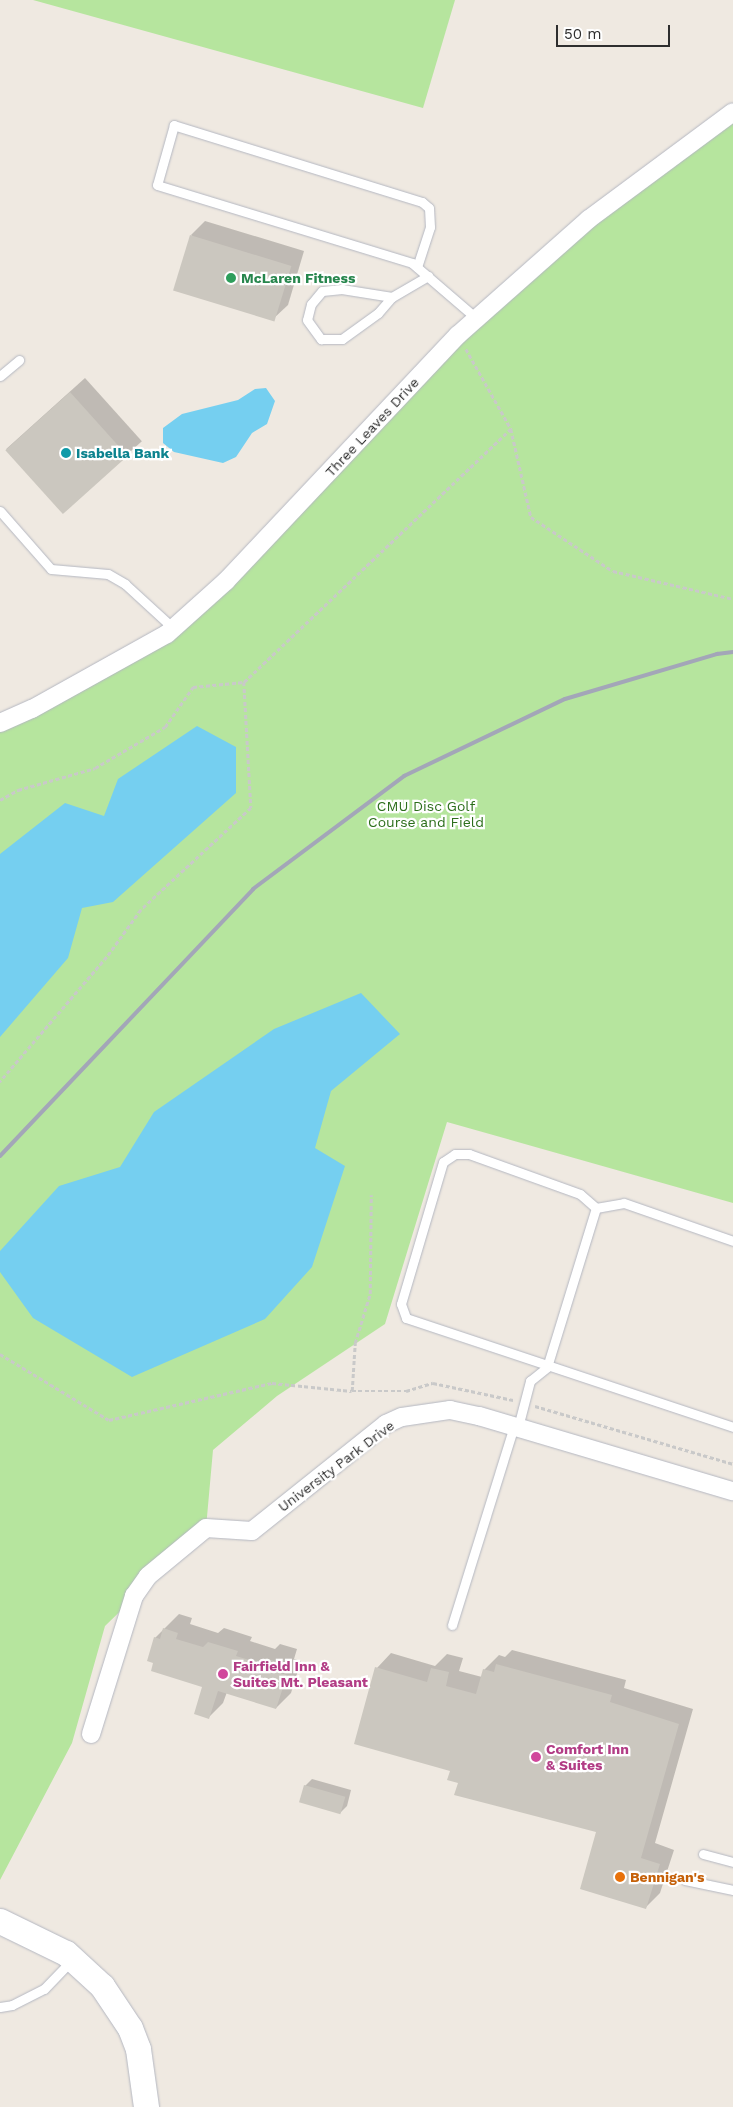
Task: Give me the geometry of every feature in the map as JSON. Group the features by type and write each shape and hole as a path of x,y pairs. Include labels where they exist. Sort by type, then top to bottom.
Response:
{"main road":[{"path":"0,1921 47,1941 73,1959 102,1986 130,2028 138,2049 146,2107"}],"street":[{"name":"Three Leaves Drive","path":"0,723 32,709 173,628 226,581 476,318 589,219 733,112"},
{"name":"University Park Drive","path":"91,1734 134,1596 148,1576 206,1528 252,1530 386,1424 402,1417 450,1410 516,1427 733,1490"}],"lane":[{"path":"417,267 430,227 429,208 422,202 174,126 156,185 417,267 476,318"},
{"path":"392,297 342,289 322,291 311,304 307,320 321,339 342,339 378,313 392,297 428,276"},
{"path":"0,376 19,360"},
{"path":"0,511 51,569 108,574 125,584 173,628"},
{"path":"596,1208 580,1194 469,1154 455,1154 443,1162 401,1304 406,1318 547,1367 733,1427"},
{"path":"596,1208 624,1203 733,1240"},
{"path":"452,1625 525,1403 530,1381 547,1367 596,1208"},
{"path":"703,1854 733,1862"},
{"path":"685,1880 733,1890"},
{"path":"0,2007 12,2005 44,1989 73,1959"}],"path":[{"path":"458,335 511,428 531,517 613,571 733,599"},
{"path":"0,800 18,790 94,768 164,727 193,687 244,682 511,428"},
{"path":"0,1082 107,957 142,910 251,808 244,682"},
{"path":"352,1391 355,1343 370,1294 371,1195"},
{"path":"0,1354 109,1420 272,1383 352,1391 406,1391 433,1383 525,1403 733,1464"}],"green space":[{"path":"33,0 455,0 423,108"},
{"name":"CMU Disc Golf Course and Field","path":"733,112 733,1203 447,1122 385,1324 277,1396 213,1450 206,1528 105,1626 72,1743 0,1880 0,723 167,634 458,335"}],"water":[{"path":"266,388 275,401 267,424 252,433 236,457 223,463 174,452 163,443 163,428 182,414 238,400 255,389"},
{"path":"197,726 236,747 236,793 113,902 82,908 68,958 0,1037 0,854 65,803 104,816 118,779"},
{"path":"361,993 400,1034 331,1091 315,1148 345,1166 312,1267 265,1319 132,1377 33,1318 0,1272 0,1251 59,1186 120,1167 154,1112 274,1029"}],"building":[{"name":"McLaren Fitness","path":"190,235 291,266 274,321 173,290"},
{"name":"Isabella Bank","path":"70,392 128,456 63,514 5,450"},
{"name":"Fairfield Inn & Suites Mt. Pleasant","path":"163,1628 178,1633 176,1639 203,1647 208,1642 238,1651 236,1656 263,1664 265,1658 283,1664 280,1673 287,1675 276,1709 218,1691 209,1719 194,1714 202,1687 151,1671 153,1663 147,1661 154,1637 160,1639"},
{"name":"Comfort Inn & Suites","path":"496,1664 612,1695 610,1702 679,1724 641,1858 660,1864 646,1909 580,1889 596,1832 454,1795 458,1783 447,1780 450,1771 354,1744 375,1667 427,1682 431,1668 449,1672 446,1686 476,1694 483,1669 494,1672"},
{"path":"304,1785 345,1797 340,1814 299,1802"}],"railway":[{"path":"0,1156 253,889 404,776 565,699 717,654 733,652"}],"place":[{"name":"McLaren Fitness","path":"231,278"},
{"name":"Isabella Bank","path":"66,453"},
{"name":"Fairfield Inn & Suites Mt. Pleasant","path":"223,1674"},
{"name":"Comfort Inn & Suites","path":"536,1757"},
{"name":"Bennigan's","path":"620,1877"}]}
